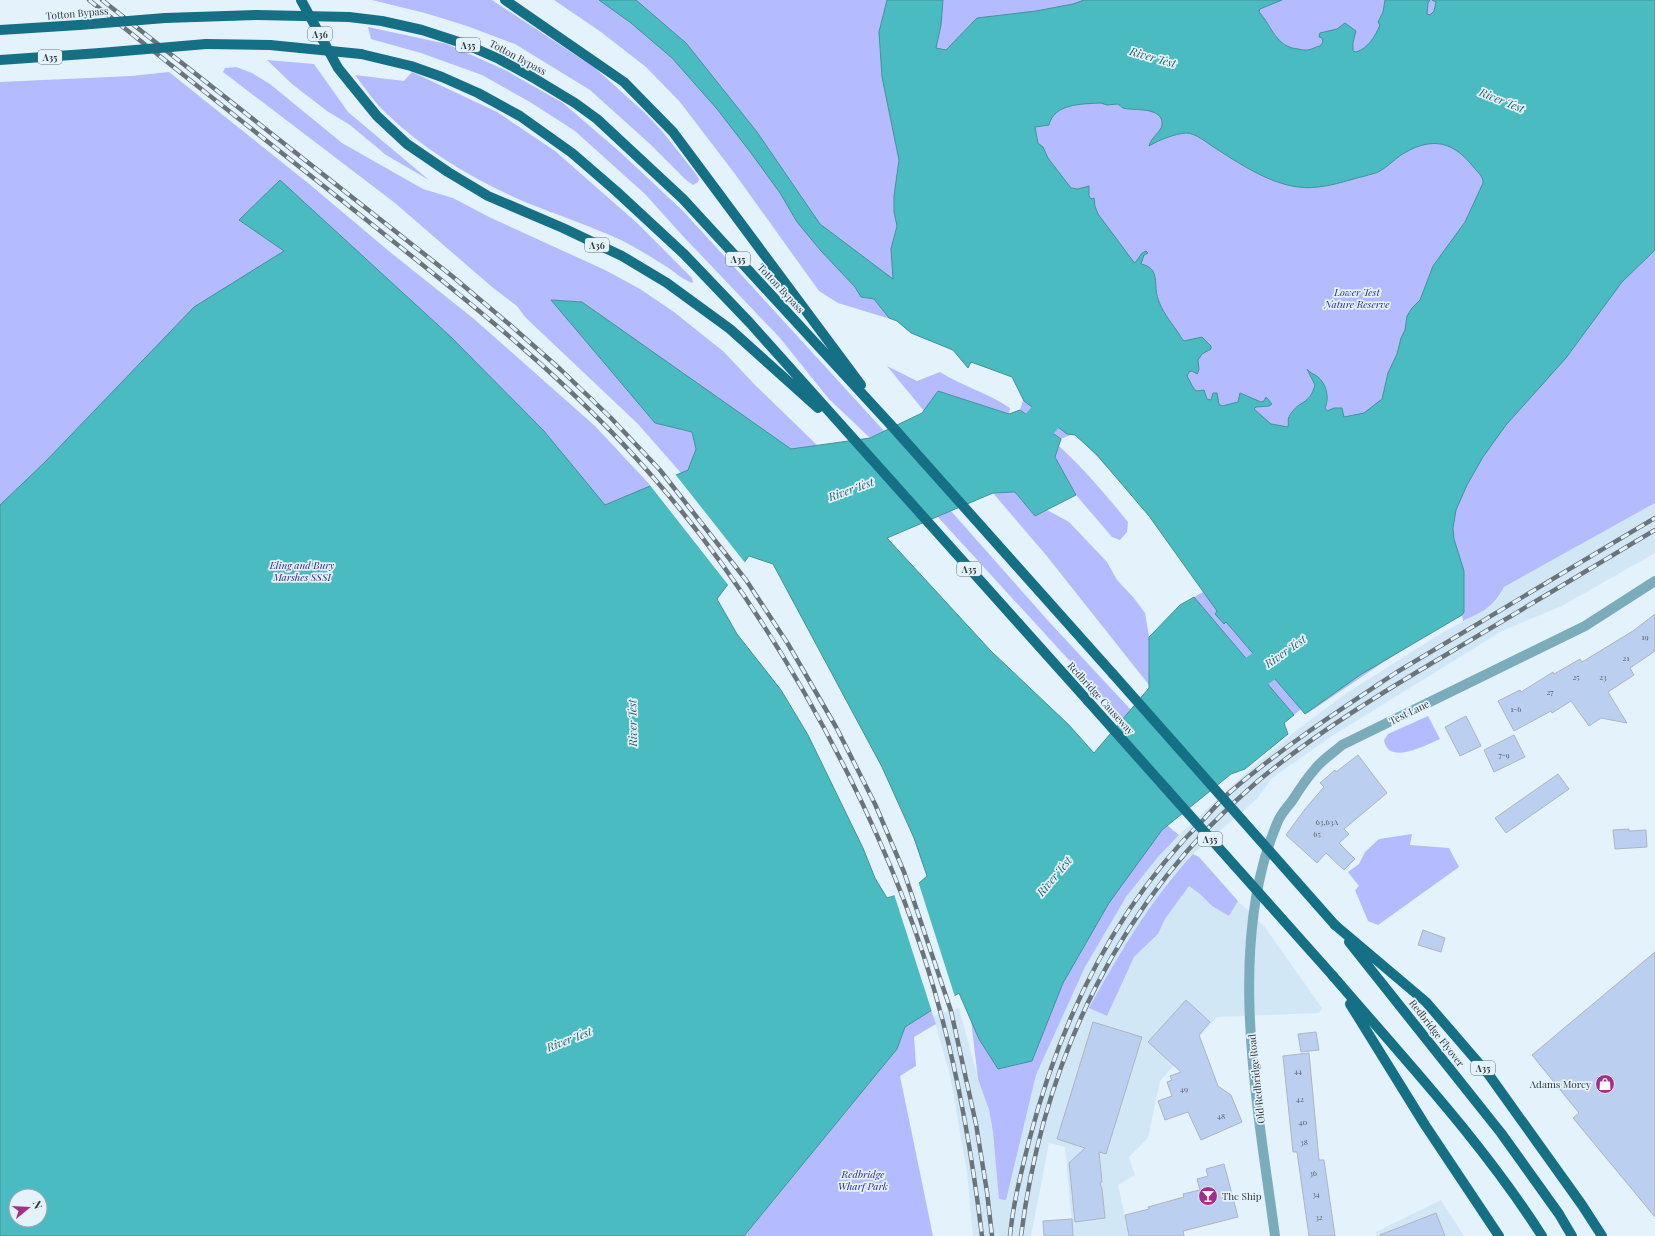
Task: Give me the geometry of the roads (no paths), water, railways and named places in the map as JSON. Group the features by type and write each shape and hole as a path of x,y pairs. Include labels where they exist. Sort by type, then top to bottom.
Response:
{"main road":[{"name":"A36","path":"301,0 338,68 377,116 407,144 448,172 488,196 563,228 622,256 667,283 730,329 850,436"},
{"path":"505,0 624,82 673,132 890,424"},
{"name":"Totton Bypass","path":"0,30 165,18 257,15 349,17 382,21 422,30 465,44 499,59 575,103 597,119 683,199 890,424"},
{"name":"A35","path":"0,60 206,44 270,45 361,54 411,66 442,77 478,93 520,116 572,153 685,255 770,345 850,436"},
{"name":"A35","path":"890,424 1336,925 1426,1002 1490,1075 1550,1159 1602,1236"},
{"name":"Redbridge Causeway","path":"850,436 1333,976"},
{"name":"Redbridge Flyover","path":"1336,925 1501,1133 1559,1214 1572,1236"},
{"name":"A35","path":"1333,976 1425,1125 1499,1236"},
{"name":"A35","path":"1333,976 1483,1153 1542,1236"}],"street":[{"name":"Test Lane","path":"1252,921 1264,860 1279,819 1315,768 1342,745 1585,626 1655,581"},
{"name":"Old Redbridge Road","path":"1252,921 1251,1027 1258,1109 1275,1236"}],"water":[{"name":"Lower Test Nature Reserve","path":"599,0 636,0 686,43 757,132 820,224 893,279 891,249 897,226 894,212 894,196 899,160 882,77 879,32 887,0 943,0 941,25 936,48 946,50 977,18 1036,11 1073,4 1084,0 1282,0 1260,9 1259,12 1275,35 1285,45 1291,48 1310,50 1320,46 1323,42 1322,38 1319,37 1320,33 1337,29 1345,23 1356,31 1353,42 1353,51 1356,52 1365,48 1376,33 1380,25 1378,22 1383,12 1385,0 1430,0 1428,3 1427,14 1430,15 1434,11 1436,2 1432,0 1655,0 1655,250 1622,282 1566,358 1506,425 1483,457 1467,485 1456,510 1453,528 1454,539 1464,571 1464,612 1462,615 1360,675 1305,714 1226,622 1224,624 1215,614 1217,611 1149,516 1097,455 1075,435 1067,434 1024,401 1012,377 971,362 968,368 953,350 911,333 897,321 889,318 874,299 861,297 855,287 821,251 797,222 780,193 717,109 672,58 631,23","holes":["1101,103 1107,105 1118,104 1123,108 1147,110 1158,115 1161,119 1162,125 1149,146 1172,136 1190,133 1251,170 1277,182 1291,186 1304,188 1318,187 1336,184 1378,172 1411,149 1429,144 1447,146 1455,150 1471,164 1481,175 1483,183 1465,222 1433,266 1420,300 1407,316 1405,330 1401,338 1397,354 1388,373 1382,399 1364,413 1344,417 1342,408 1334,408 1327,411 1325,408 1327,394 1324,385 1319,378 1307,369 1315,385 1313,392 1307,400 1297,407 1290,415 1288,427 1271,424 1254,409 1256,407 1269,406 1272,404 1266,397 1264,401 1261,402 1240,393 1238,402 1222,406 1219,404 1217,393 1213,393 1211,400 1207,399 1204,390 1197,391 1194,389 1187,376 1189,372 1192,371 1197,374 1199,370 1198,360 1202,354 1211,349 1211,346 1202,337 1183,340 1166,316 1160,303 1154,273 1147,266 1141,264 1144,255 1148,253 1146,251 1142,253 1135,263 1098,214 1094,198 1091,199 1089,196 1089,186 1078,189 1071,188 1048,158 1043,147 1038,143 1035,127 1049,125 1057,112 1070,106"]},
{"path":"280,180 451,337 544,431 605,505 688,470 696,449 692,432 655,423 551,300 582,302 791,449 870,438 922,413 938,391 1009,414 1020,410 1061,439 1055,457 1076,495 1035,516 1015,492 993,493 887,538 991,651 1069,725 1094,753 1149,688 1149,637 1180,605 1194,597 1294,715 1284,723 1288,734 1245,769 1231,774 1162,830 1109,903 1063,983 1032,1061 998,1069 979,1039 959,993 905,1027 897,1049 744,1236 0,1236 0,505 45,462 194,307 284,251 239,220","holes":["749,556 773,564 882,767 914,838 927,876 910,891 887,898 875,878 863,848 808,735 781,690 737,634 717,599"]}],"waterway":[{"name":"River Test","path":"1006,452 1015,453 1058,402 1045,379"},
{"name":"River Test","path":"1223,703 1257,671 1301,640"}],"railway":[{"path":"89,0 443,282 552,374 587,407 652,476 708,545 759,619 806,695 862,803 901,893 924,955 949,1045 966,1126 982,1236"},
{"path":"102,0 452,276 560,369 611,418 660,470 746,580 788,644 836,727 875,804 904,872 951,1011 976,1124 987,1192 992,1236"},
{"path":"1010,1236 1015,1200 1029,1141 1057,1052 1095,968 1118,928 1143,890 1172,853 1229,793 1269,760 1311,730 1397,672 1655,518"},
{"path":"1021,1236 1032,1170 1048,1106 1070,1044 1096,986 1128,930 1166,877 1209,827 1258,781 1280,763 1351,713 1655,530"}],"place":[{"name":"Adams Morey","path":"1605,1084"},
{"name":"The Ship","path":"1208,1196"}],"park label":[{"name":"Eling and Bury Marshes SSSI","path":"302,570"},
{"name":"Redbridge Wharf Park","path":"863,1180"}]}
